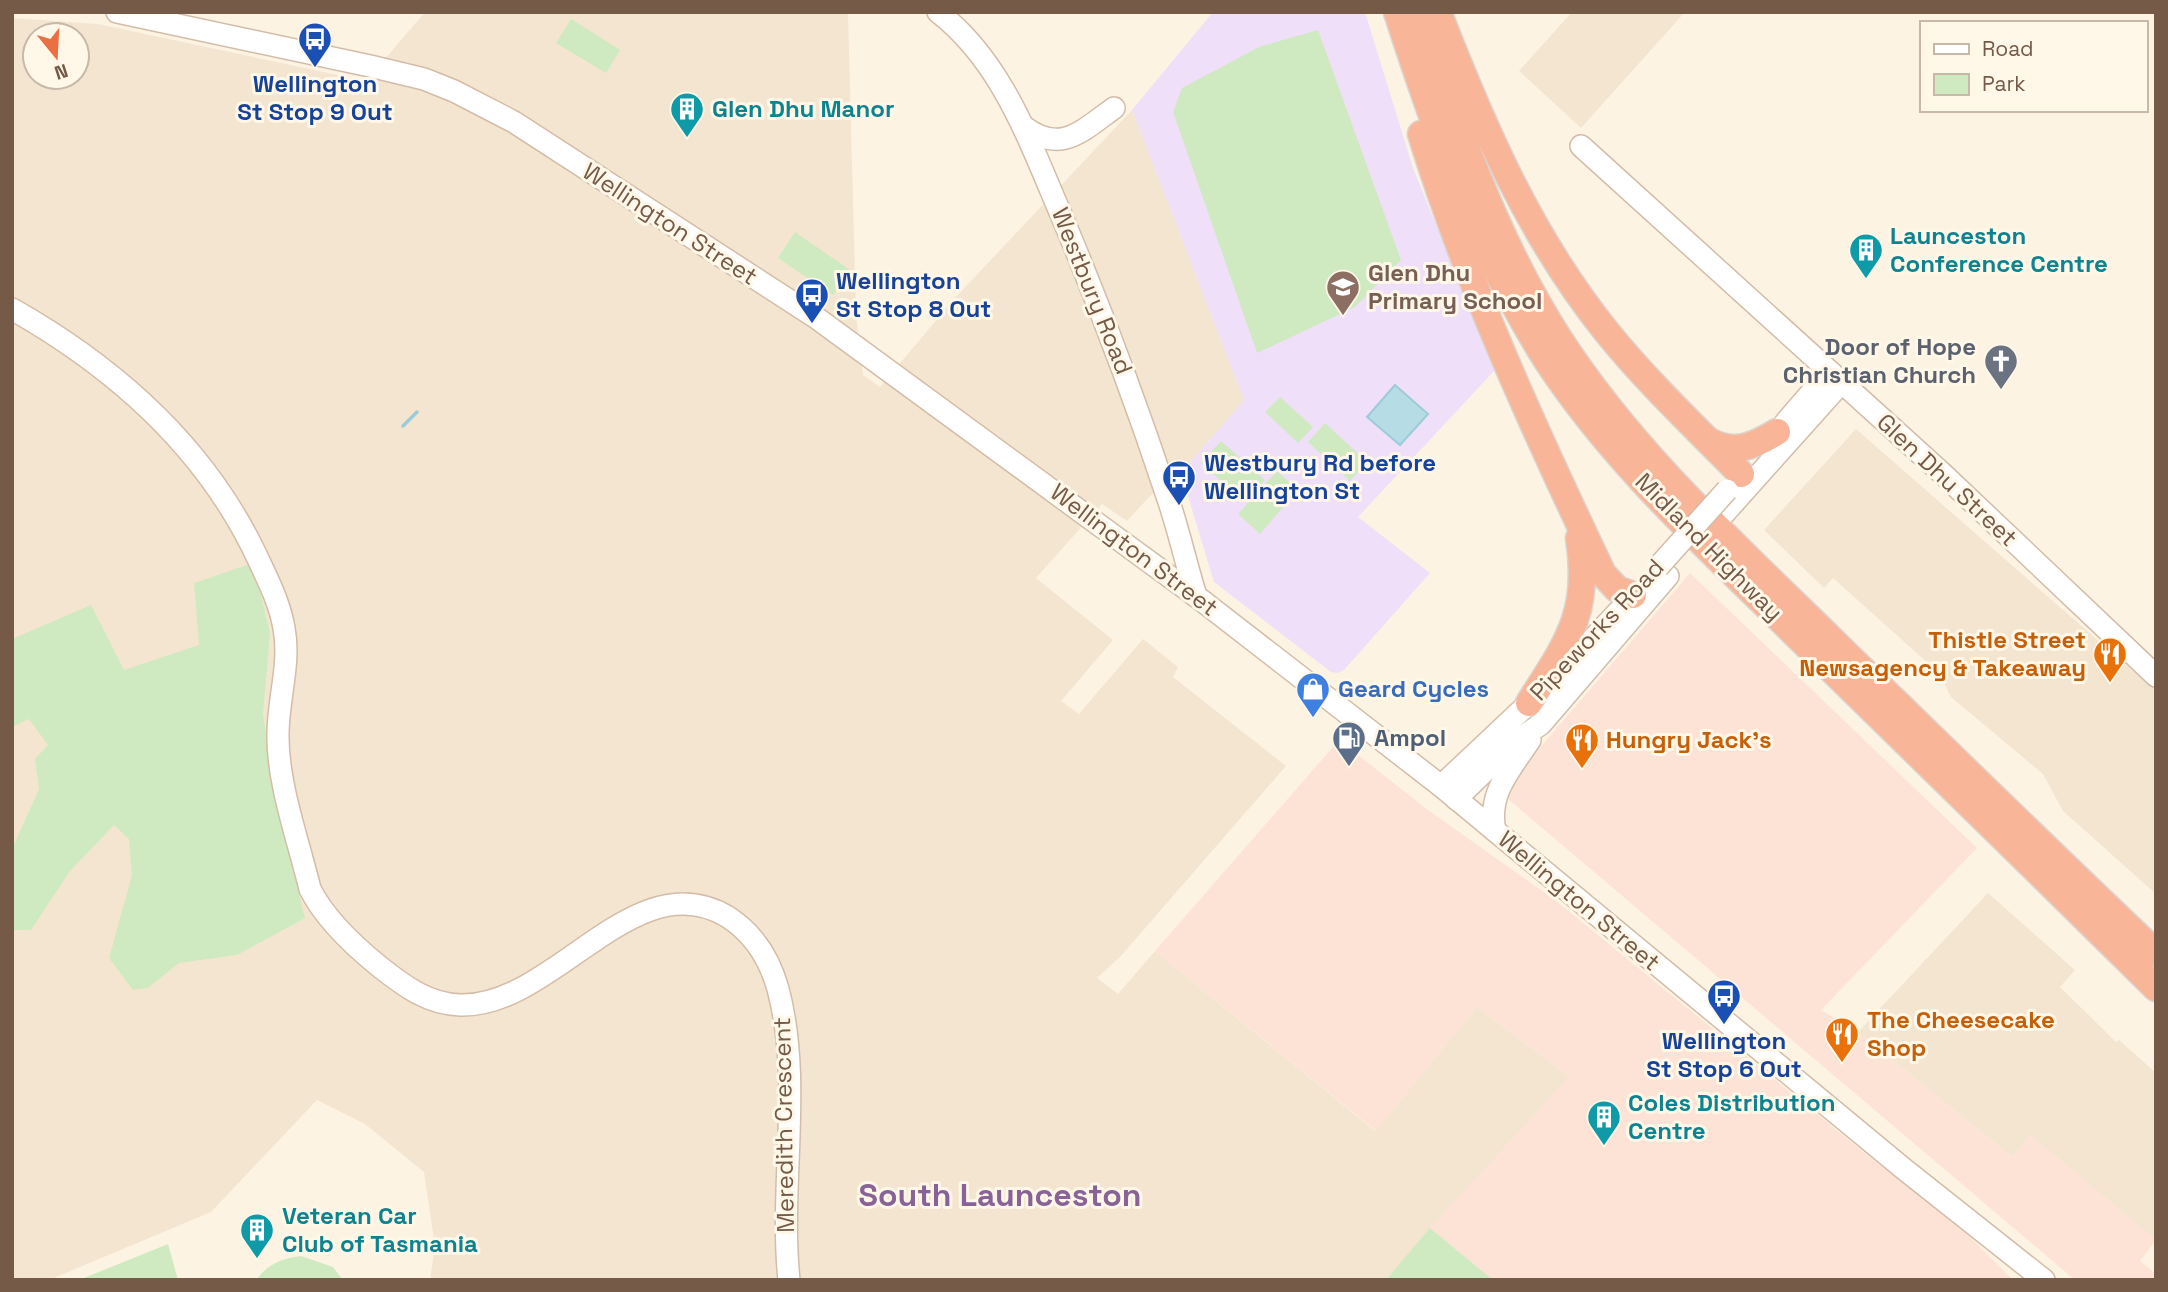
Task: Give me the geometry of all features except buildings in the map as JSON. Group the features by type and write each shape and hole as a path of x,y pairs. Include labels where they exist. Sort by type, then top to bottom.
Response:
{"highway":[{"path":"1383,12 1450,223 1496,339 1566,496 1608,581 1617,589 1633,595"},
{"name":"Midland Highway","path":"1397,12 1445,153 1485,250 1523,321 1575,400 1658,498 2156,988"},
{"name":"Midland Highway","path":"1420,12 1466,150 1511,252 1558,336 1628,432 1728,539 2156,953"},
{"path":"1438,12 1493,148 1534,227 1605,330 1705,438 1739,487"},
{"path":"1705,438 1725,448 1741,449 1777,432"},
{"path":"1539,715 1580,606 1581,557 1566,496"}],"main road":[{"name":"Wellington Street","path":"117,12 424,79 477,102 514,122 818,319 1196,596 1448,792 1904,1169 2044,1280"},
{"name":"Westbury Road","path":"938,12 969,39 987,61 1023,127 1087,274 1132,394 1196,596"},
{"path":"1023,127 1041,139 1063,140 1081,132 1114,108"},
{"name":"Glen Dhu Street","path":"1581,145 1953,484 2156,676"},
{"name":"Meredith Crescent","path":"12,309 95,362 161,418 211,479 242,527 272,590 285,629 286,670 278,717 278,742 310,889 322,909 367,957 409,989 427,998 459,1005 495,1000 517,991 631,917 661,906 689,905 715,911 736,922 754,939 773,974 784,1019 788,1075 786,1227 789,1280"},
{"name":"Pipeworks Road","path":"1539,715 1633,595 1663,572 1704,530 1721,517 1777,432 1835,378"},
{"name":"Pipeworks Road","path":"1448,792 1539,715 1835,378"},
{"path":"1495,831 1492,810 1495,795 1539,715"}],"shaded area":[{"path":"425,12 848,12 856,315 863,375 880,387 954,299 1132,110 1244,400 1181,473 1149,497 1127,521 1102,504 1036,578 1113,640 1061,701 1079,714 1143,639 1178,667 1173,677 1286,766 1120,957 1097,978 1118,994 1155,951 1375,1131 1477,1007 1569,1077 1386,1280 430,1280 435,1246 424,1172 365,1124 317,1100 211,1212 49,1280 12,1280 12,18 55,21 21,21 21,91 91,91 91,24 366,81"},
{"name":"Glen Dhu Primary School","path":"1213,12 1365,12 1413,168 1495,370 1358,517 1430,573 1344,670 1338,673 1331,672 1214,582 1181,473 1244,400 1132,110"},
{"path":"1572,12 1685,12 1581,128 1519,71"},
{"path":"1856,429 2142,679 2156,664 2156,894 2063,811 2043,774 1951,697 1939,673 1833,578 1824,588 1764,530"},
{"path":"1690,573 1977,848 1821,1010 1858,1032 2012,1157 2031,1135 2156,1240 2140,1261 2156,1274 2156,1280 2075,1280 1501,793"},
{"path":"1339,740 1428,810 1555,900 1877,1163 1936,1203 2013,1280 1493,1280 1430,1228 1569,1077 1477,1007 1376,1131 1155,951"},
{"path":"1988,893 2075,970 2060,987 2116,1042 2119,1040 2156,1073 2156,1240 2030,1136 2012,1157 1858,1032"}],"green space":[{"path":"571,19 620,50 606,73 556,43"},
{"path":"1318,30 1401,260 1355,307 1257,353 1173,112 1182,88 1259,47"},
{"path":"795,232 850,270 833,295 778,258"},
{"path":"1280,397 1313,427 1298,443 1265,412"},
{"path":"1325,423 1367,462 1350,481 1308,442"},
{"path":"1221,441 1265,480 1245,502 1201,463"},
{"path":"1277,471 1298,490 1260,534 1238,514"},
{"path":"253,563 270,633 263,714 276,799 305,918 237,955 179,963 148,988 133,990 109,958 132,875 129,839 114,825 70,871 31,930 12,930 12,849 39,789 35,759 48,745 29,719 12,727 12,639 91,605 124,670 199,645 194,583"},
{"path":"1430,1228 1493,1280 1386,1280"},
{"path":"168,1244 178,1280 79,1280"},
{"path":"301,1256 333,1267 343,1280 257,1280 265,1270 276,1263"}],"water":[{"path":"1395,385 1428,414 1400,445 1367,417"}],"waterway":[{"path":"403,426 417,412"}],"place":[{"name":"Wellington St Stop 9 Out","path":"315,69"},
{"name":"Glen Dhu Manor","path":"687,139"},
{"name":"Launceston Conference Centre","path":"1866,280"},
{"name":"Glen Dhu Primary School","path":"1343,317"},
{"name":"Wellington St Stop 8 Out","path":"812,325"},
{"name":"Door of Hope Christian Church","path":"2001,391"},
{"name":"Westbury Rd before Wellington St","path":"1179,507"},
{"name":"Thistle Street Newsagency & Takeaway","path":"2110,684"},
{"name":"Geard Cycles","path":"1313,719"},
{"name":"Ampol","path":"1349,768"},
{"name":"Hungry Jack's","path":"1582,770"},
{"name":"Wellington St Stop 6 Out","path":"1724,1026"},
{"name":"The Cheesecake Shop","path":"1842,1064"},
{"name":"Coles Distribution Centre","path":"1604,1147"},
{"name":"Veteran Car Club of Tasmania","path":"257,1260"}],"district":[{"name":"South Launceston","path":"1000,1195"}]}
